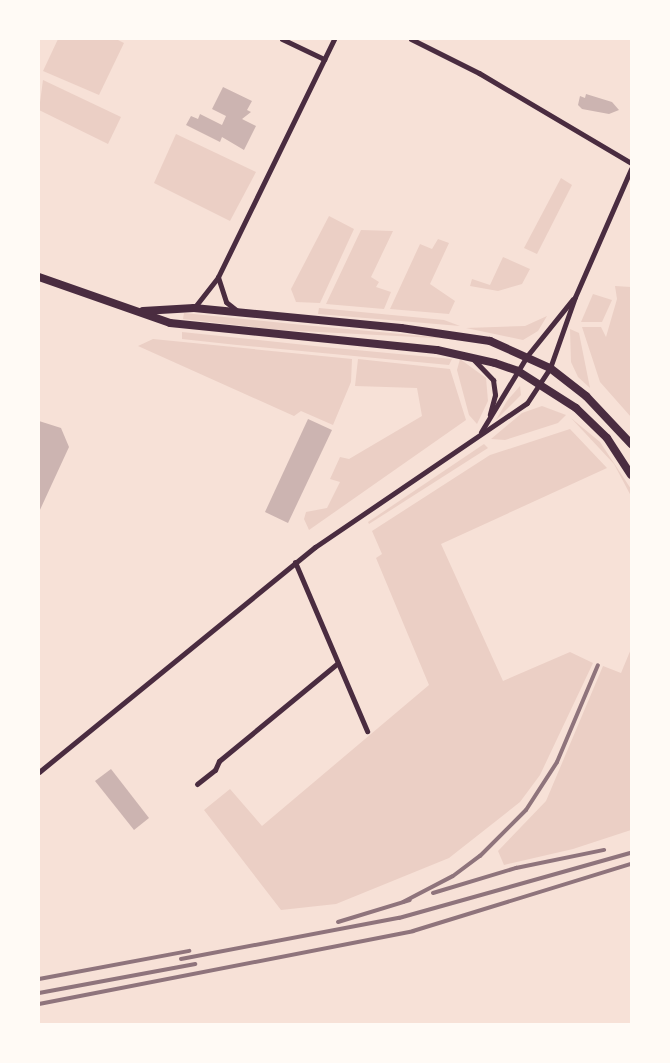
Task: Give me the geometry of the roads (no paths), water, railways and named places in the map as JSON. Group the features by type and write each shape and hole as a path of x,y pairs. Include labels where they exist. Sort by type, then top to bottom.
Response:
{"main road":[{"path":"39,277 142,311 170,323 468,355 518,371 576,408 607,438 631,475"},
{"path":"142,311 194,308 460,335 490,341 550,368 586,396 631,444"}],"street":[{"path":"282,39 324,59"},
{"path":"194,308 218,277 334,39"},
{"path":"411,39 480,73 631,163"},
{"path":"39,772 295,562 480,433 500,424 526,403 550,368 575,297 631,169"},
{"path":"218,277 226,302 240,313"},
{"path":"480,433 527,356 575,297"},
{"path":"468,355 485,368 493,380 495,395 489,419"},
{"path":"295,562 367,731"},
{"path":"197,784 215,770 219,761 338,663"}],"railway":[{"path":"403,902 453,876 480,856 526,810 557,762 598,665"},
{"path":"433,893 516,868 604,850"},
{"path":"181,959 399,918 631,853"},
{"path":"39,1004 413,931 631,864"},
{"path":"338,922 410,900"},
{"path":"39,979 189,951"},
{"path":"39,993 195,964"}]}
